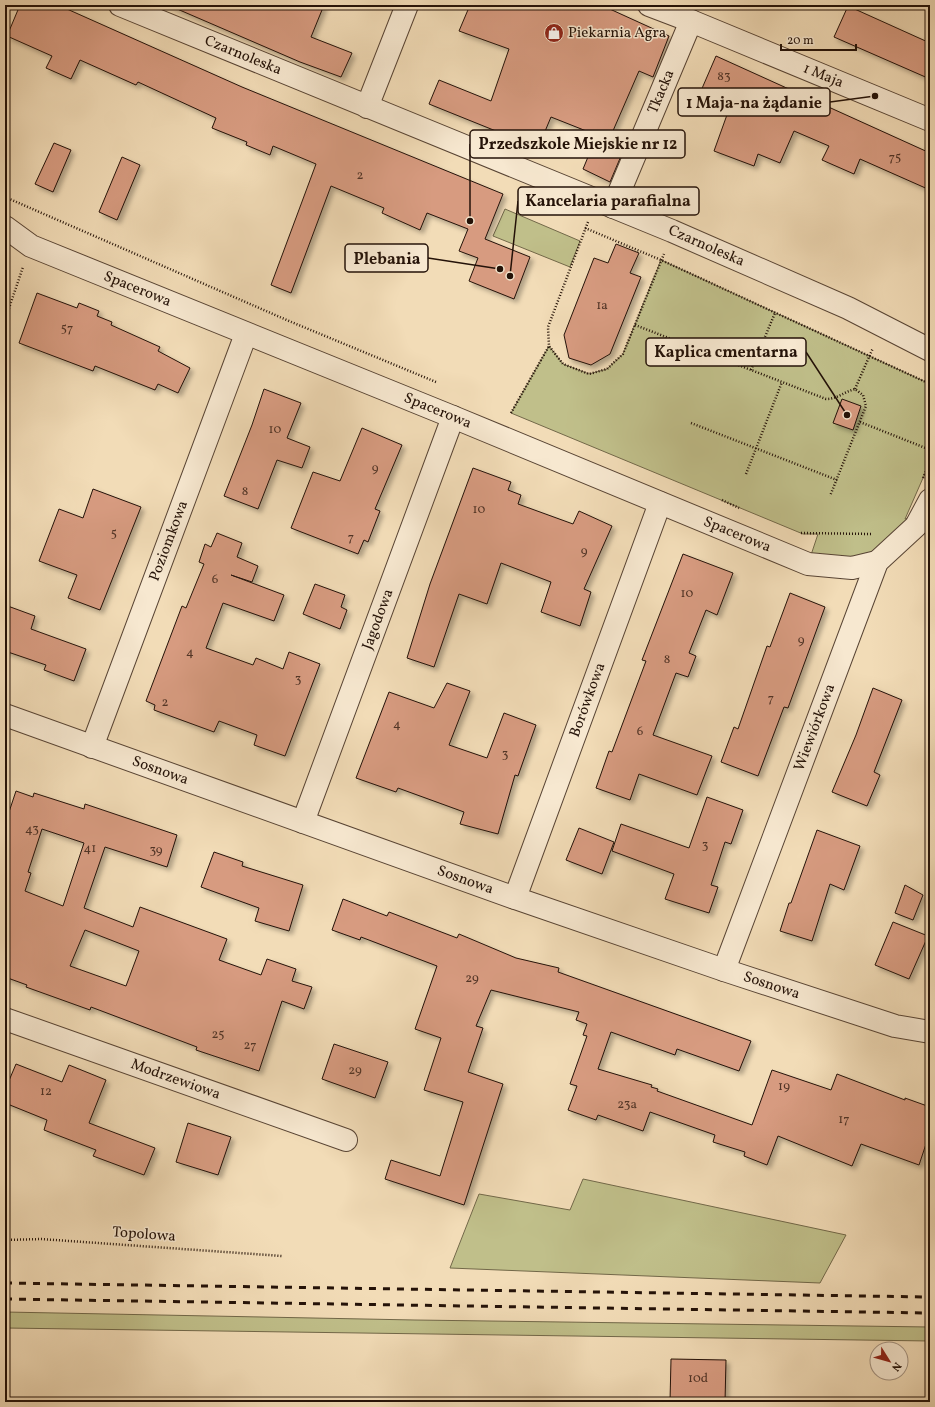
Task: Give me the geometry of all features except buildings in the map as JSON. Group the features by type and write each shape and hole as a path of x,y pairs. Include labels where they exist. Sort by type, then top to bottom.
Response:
{"street":[{"name":"Czarnoleska","path":"120,5 672,231 848,308 930,350"},
{"path":"367,107 407,5"},
{"name":"1 Maja","path":"651,5 930,120"},
{"name":"Tkacka","path":"604,204 691,21"},
{"name":"Spacerowa","path":"5,227 31,246 453,417 808,564 852,568 877,562"},
{"name":"Poziomkowa","path":"92,747 246,334"},
{"name":"Jagodowa","path":"303,822 453,417"},
{"name":"Wiewiórkowa","path":"724,970 877,562 916,526 925,492"},
{"name":"Borówkowa","path":"515,898 660,503"},
{"name":"Sosnowa","path":"5,715 515,898 724,970 895,1026 930,1032"},
{"name":"Modrzewiowa","path":"5,1019 346,1140"}],"path":[{"path":"5,197 289,321 440,384"},
{"path":"511,413 549,346 548,327 585,228 604,204"},
{"path":"585,228 661,260 930,384"},
{"path":"549,346 563,364 589,374 607,369 624,354 672,231"},
{"path":"5,320 31,246"},
{"path":"751,370 775,313"},
{"path":"635,325 826,399 836,399 844,392 855,389 870,357 881,324"},
{"path":"746,474 782,382"},
{"path":"830,496 866,406 863,395 855,389"},
{"path":"504,410 518,416"},
{"path":"860,422 928,449"},
{"path":"691,423 836,480"},
{"path":"925,492 930,462"},
{"path":"720,499 741,508"},
{"path":"796,531 803,534 875,534"},
{"name":"Topolowa","path":"5,1240 41,1239 282,1256"}],"shaded area":[{"path":"505,209 580,241 570,267 493,236"},
{"path":"661,260 930,384 930,462 905,519 924,512 877,562 808,564 818,534 803,534 511,413 549,346 563,364 589,374 607,369 623,354"},
{"path":"583,1179 846,1235 820,1283 450,1268 479,1194 570,1210"},
{"path":"5,1312 415,1320 930,1327 930,1341 5,1328"}],"railway":[{"path":"5,1283 930,1297"},
{"path":"5,1299 930,1313"}],"place":[{"name":"Piekarnia Agra","path":"554,33"},
{"name":"1 Maja-na żądanie","path":"875,96"},
{"name":"Przedszkole Miejskie nr 12","path":"470,221"},
{"name":"Plebania","path":"500,269"},
{"name":"Kancelaria parafialna","path":"510,276"},
{"name":"Kaplica cmentarna","path":"847,415"}]}
